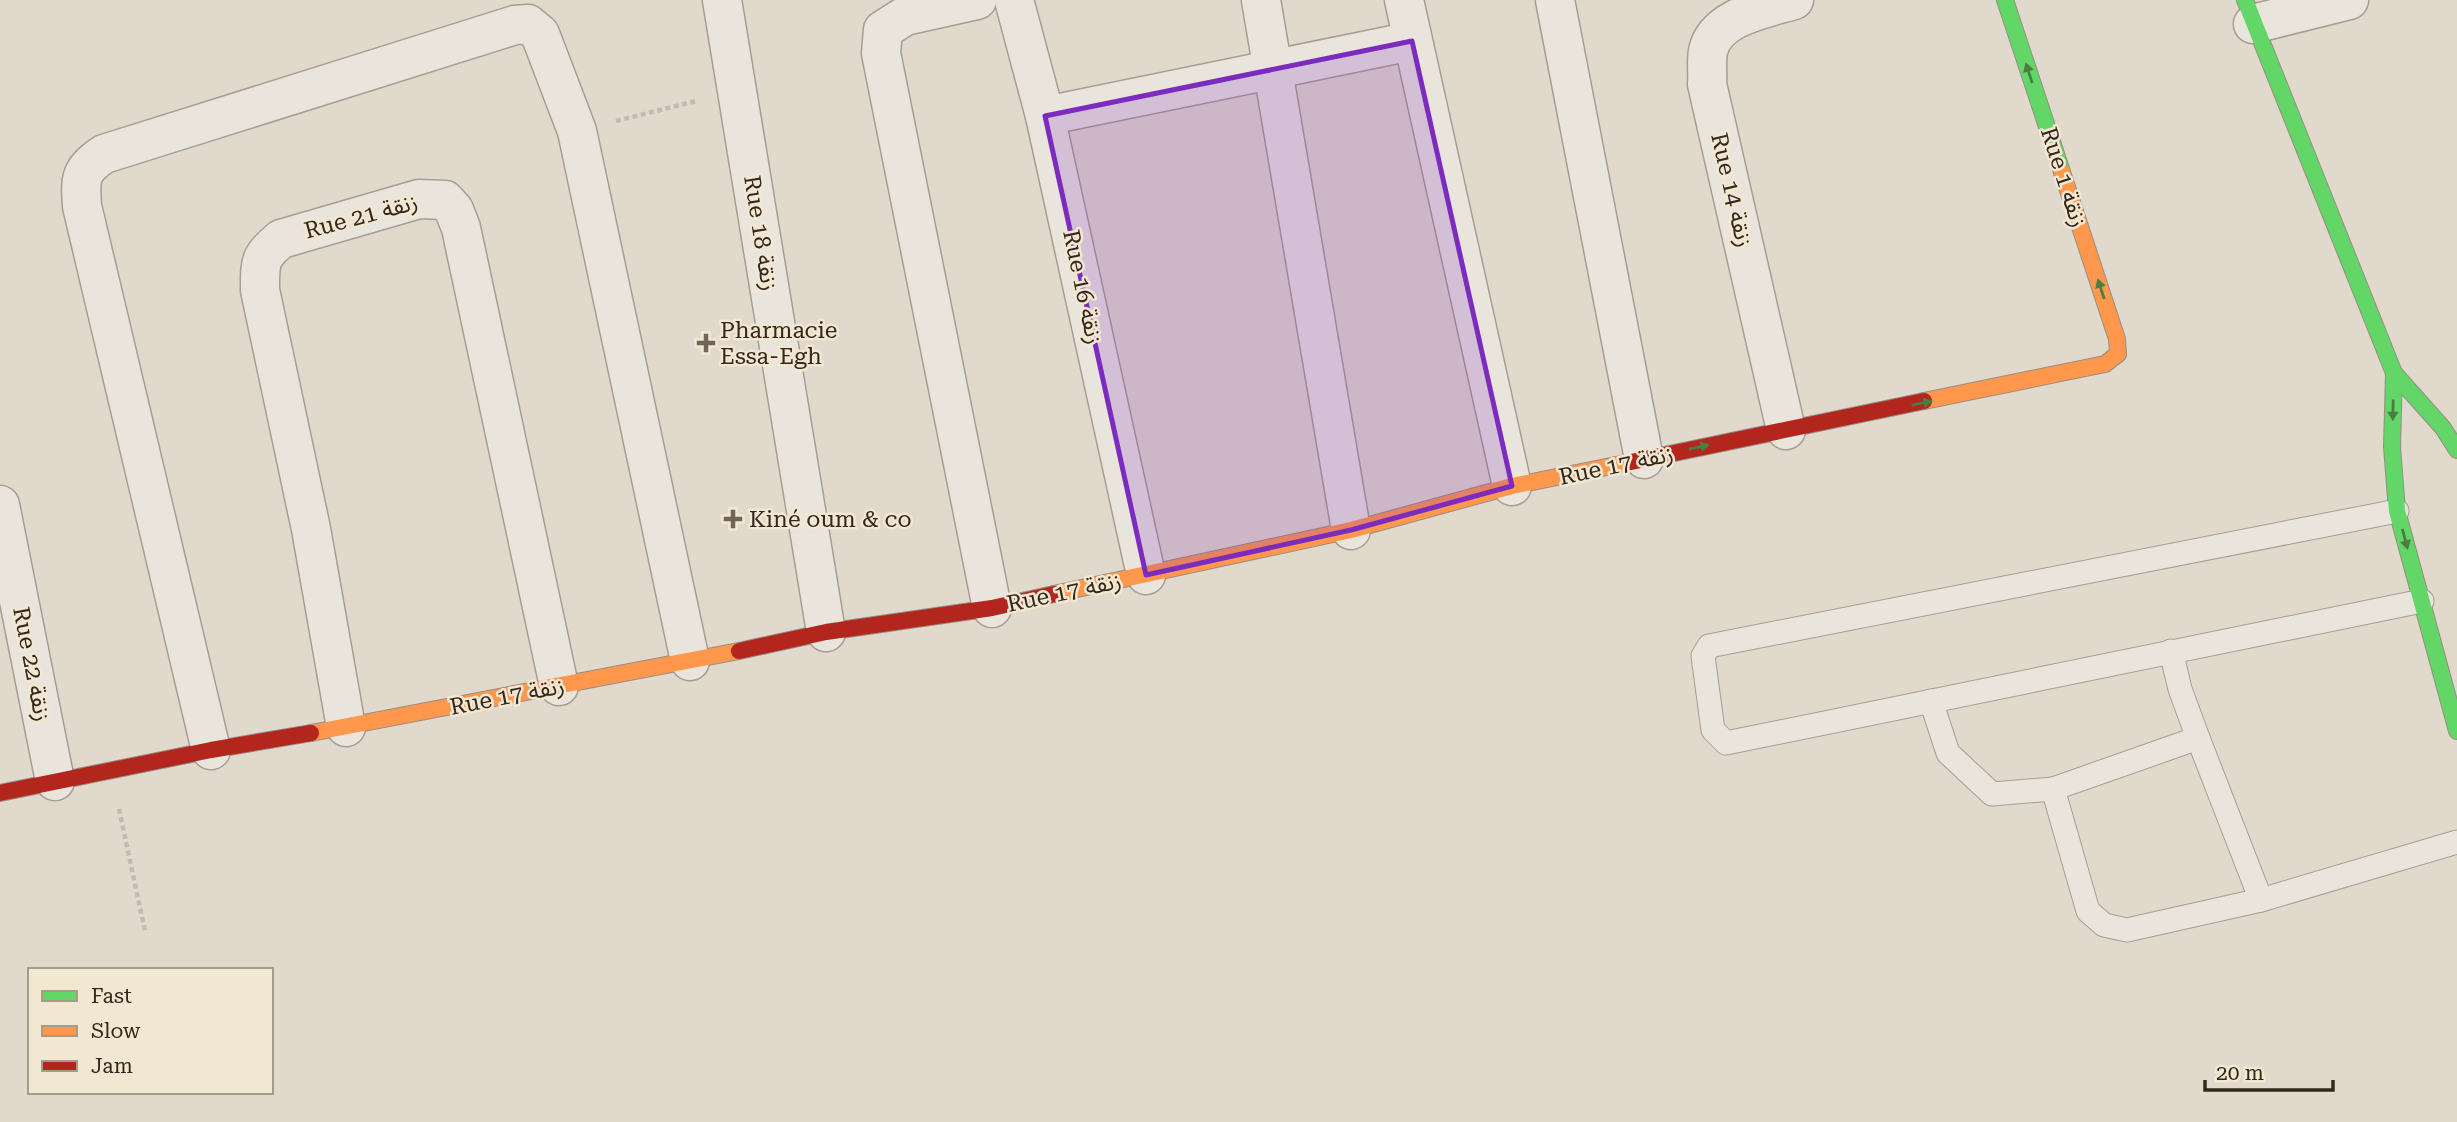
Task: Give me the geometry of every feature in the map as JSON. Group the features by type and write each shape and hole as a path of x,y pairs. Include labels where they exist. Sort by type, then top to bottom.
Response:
{"street":[{"name":"Rue 18 زنقة","path":"722,0 826,632"},
{"path":"977,0 905,16 883,30 881,42 992,608"},
{"name":"Rue 16 زنقة","path":"1014,0 1045,116 1146,575"},
{"path":"1261,0 1351,530"},
{"path":"1404,0 1512,486"},
{"path":"1555,0 1644,459"},
{"name":"Rue 14 زنقة","path":"1786,430 1707,84 1708,51 1718,32 1739,18 1794,0"},
{"name":"Rue 1 زنقة","path":"2005,0 2114,329 2118,354"},
{"path":"2350,0 2249,12 2394,373 2443,428 2457,450"},
{"path":"211,750 82,206 81,185 87,166 104,154 515,25 528,24 540,34 577,131 690,661"},
{"path":"1045,116 1412,41"},
{"name":"Rue 21 زنقة","path":"346,727 311,529 261,290 260,271 264,254 281,239 419,198 445,200 454,210 461,228 559,686"},
{"name":"Rue 17 زنقة","path":"0,793 211,750 690,661 826,632 992,608 1351,530 1512,486 2096,367 2118,354"},
{"path":"2394,373 2392,447 2397,511 2457,731"},
{"name":"Rue 22 زنقة","path":"0,505 55,781"}],"lane":[{"path":"2397,511 1709,646 1703,656 1713,730 1726,743 2422,601"},
{"path":"2171,652 2180,690 2261,900"},
{"path":"1931,701 1948,753 1992,794 2053,789 2199,738"},
{"path":"2053,789 2088,911 2104,925 2127,930 2261,900 2457,842"}],"path":[{"path":"577,131 738,91"},
{"path":"111,770 145,932"}],"highlighted area":[{"path":"1412,41 1512,486 1351,530 1146,575 1045,116"}],"traffic: fast":[{"path":"2005,0 2062,172"},
{"path":"2245,0 2394,373 2443,428 2457,450"},
{"path":"2394,373 2392,447 2397,511 2457,731"}],"traffic: slow":[{"path":"1924,401 2105,364 2118,354 2117,339 2062,172"},
{"path":"1054,594 1351,530 1512,486 1631,462"},
{"path":"311,733 739,651"}],"traffic: jam":[{"path":"1631,462 1924,401"},
{"path":"739,651 826,632 992,608 1054,594"},
{"path":"0,793 211,750 311,733"}],"place":[{"name":"Pharmacie Essa-Egh","path":"706,343"},
{"name":"Kiné oum & co","path":"733,519"}]}
